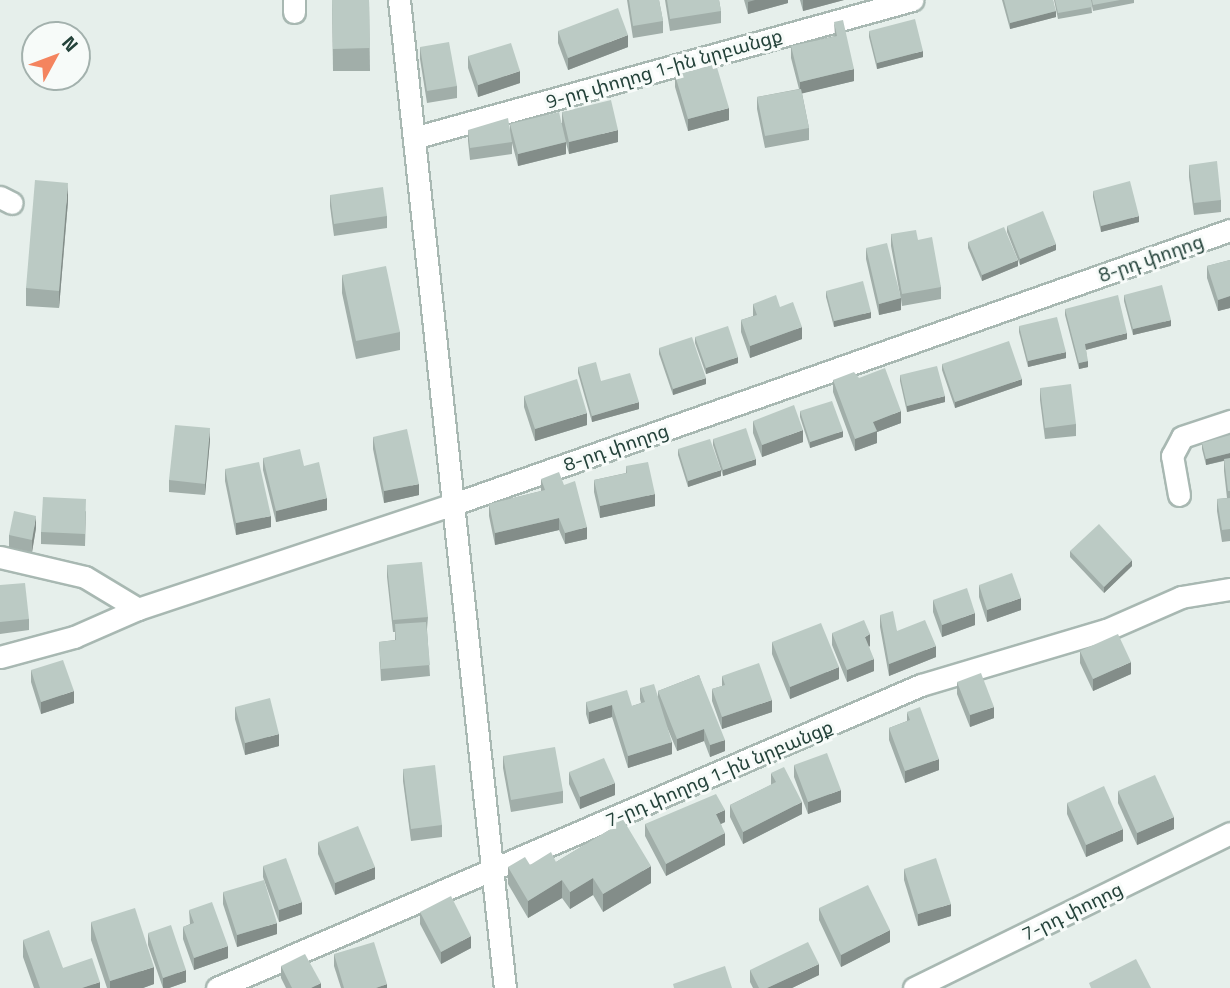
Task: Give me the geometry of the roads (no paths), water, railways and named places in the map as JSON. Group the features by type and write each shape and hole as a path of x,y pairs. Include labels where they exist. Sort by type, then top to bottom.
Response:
{"street":[{"path":"399,0 417,137 451,505 505,988"},
{"name":"9-րդ փողոց 1-ին նրբանցք","path":"417,137 912,0"},
{"name":"8-րդ փողոց","path":"0,657 74,637 138,609 451,505 1230,230"},
{"path":"1179,495 1172,456 1182,437 1230,421"},
{"path":"0,556 85,578 138,609"},
{"name":"7-րդ փողոց 1-ին նրբանցք","path":"218,988 921,685 1106,630 1181,597 1230,589"},
{"name":"7-րդ փողոց","path":"914,988 1230,834"}]}
